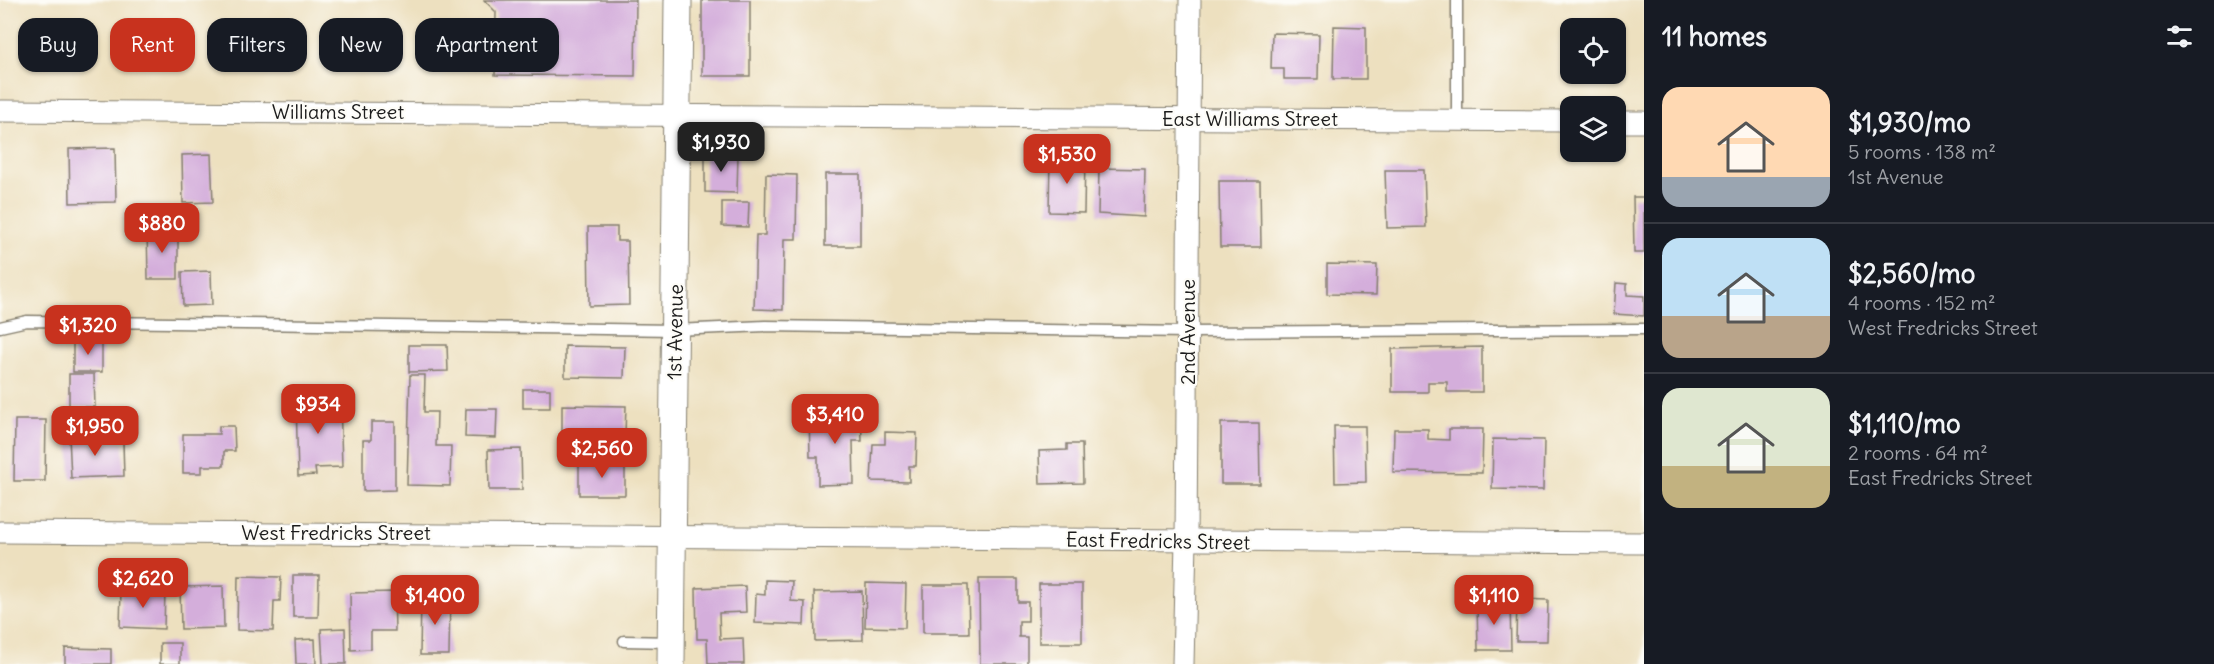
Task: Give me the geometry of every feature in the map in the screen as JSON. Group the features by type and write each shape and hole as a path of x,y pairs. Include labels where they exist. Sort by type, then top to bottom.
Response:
{"street":[{"name":"1st Avenue","path":"672,653 678,0"},
{"name":"2nd Avenue","path":"1183,664 1190,0"},
{"name":"Williams Street","path":"0,111 677,114"},
{"name":"East Williams Street","path":"677,114 1560,122"},
{"path":"1626,122 1644,122"},
{"name":"West Fredricks Street","path":"0,532 672,535"},
{"name":"East Fredricks Street","path":"672,535 1644,543"}],"lane":[{"path":"1457,0 1457,121"},
{"path":"0,327 27,321 675,330 765,326 1188,332 1644,329"},
{"path":"624,641 672,653"}],"building":[{"path":"484,0 636,0 635,76 495,75 495,72 559,72 559,18 496,18 496,12"},
{"path":"702,0 750,0 750,76 702,76"},
{"path":"1334,26 1366,27 1366,79 1333,79"},
{"path":"1272,33 1319,34 1318,79 1284,79 1284,69 1271,69"},
{"path":"115,148 116,202 70,203 69,149"},
{"path":"211,154 213,202 183,203 182,155"},
{"path":"705,154 738,154 737,193 705,192"},
{"path":"1050,157 1085,157 1084,213 1049,212"},
{"path":"1099,168 1145,169 1144,217 1098,214"},
{"path":"1385,170 1424,170 1426,227 1387,228"},
{"path":"766,174 797,175 796,239 784,239 783,310 754,309 756,235 765,235"},
{"path":"825,174 860,174 860,246 825,246"},
{"path":"1219,181 1260,181 1261,247 1220,247"},
{"path":"1633,197 1644,197 1644,253 1634,253"},
{"path":"722,202 749,202 748,227 722,226"},
{"path":"166,226 166,234 178,234 178,279 148,279 147,227"},
{"path":"588,227 617,227 617,241 628,241 629,305 589,306"},
{"path":"1327,264 1377,265 1376,295 1327,294"},
{"path":"211,271 212,305 183,306 182,272"},
{"path":"1616,283 1627,284 1627,295 1644,296 1644,316 1614,314"},
{"path":"73,340 102,340 102,372 73,372"},
{"path":"409,345 447,345 448,371 409,372"},
{"path":"565,346 625,347 624,378 565,377"},
{"path":"1482,347 1482,392 1447,392 1447,382 1428,382 1428,392 1392,392 1392,349"},
{"path":"69,374 94,374 95,407 69,407"},
{"path":"410,375 425,375 424,412 437,412 436,446 451,446 450,486 407,485"},
{"path":"523,389 550,389 550,408 523,408"},
{"path":"340,399 342,467 315,468 316,475 298,476 296,401"},
{"path":"562,405 626,406 625,434 582,434 582,446 562,446"},
{"path":"466,409 497,409 496,438 465,437"},
{"path":"861,411 862,441 853,441 854,484 818,485 818,457 810,457 809,413"},
{"path":"15,420 46,420 45,481 14,481"},
{"path":"371,422 395,422 395,490 363,491 363,440 371,440"},
{"path":"1221,423 1259,423 1260,484 1221,484"},
{"path":"219,426 234,426 235,451 224,451 224,466 202,466 202,473 183,473 183,434 219,434"},
{"path":"1334,426 1365,426 1366,482 1335,483"},
{"path":"1394,429 1428,429 1428,439 1449,440 1449,429 1483,429 1482,473 1393,472"},
{"path":"885,432 917,433 916,466 909,466 909,482 871,481 873,444 885,444"},
{"path":"103,435 103,443 123,442 124,476 71,478 69,436"},
{"path":"1493,439 1544,440 1543,490 1492,489"},
{"path":"1067,444 1082,444 1083,483 1040,484 1039,451 1067,450"},
{"path":"521,449 522,490 489,490 488,450"},
{"path":"625,462 625,495 579,495 579,463"},
{"path":"293,575 319,575 318,617 293,617"},
{"path":"238,576 281,577 280,601 274,601 273,631 237,630"},
{"path":"979,579 1018,579 1018,602 1028,602 1028,621 1019,621 1019,637 1027,637 1027,664 980,664"},
{"path":"765,580 792,581 791,601 805,602 804,625 755,623 756,594 765,595"},
{"path":"866,583 906,584 905,628 865,627"},
{"path":"1039,584 1082,584 1082,643 1039,643"},
{"path":"923,585 968,585 969,633 923,633"},
{"path":"223,586 224,628 181,629 180,587"},
{"path":"745,586 746,612 719,613 720,639 743,638 744,664 708,664 707,639 697,639 696,588"},
{"path":"121,589 165,590 164,629 120,627"},
{"path":"862,591 863,640 815,641 814,592"},
{"path":"394,592 395,631 371,631 371,649 351,650 350,593"},
{"path":"421,596 450,597 449,655 420,655"},
{"path":"1517,599 1548,600 1547,641 1516,641"},
{"path":"1510,601 1511,650 1478,650 1477,602"},
{"path":"345,628 346,664 323,664 321,629"},
{"path":"315,639 316,664 296,664 295,640"},
{"path":"160,643 180,643 180,664 160,664"},
{"path":"65,648 111,649 111,664 65,664"}]}
